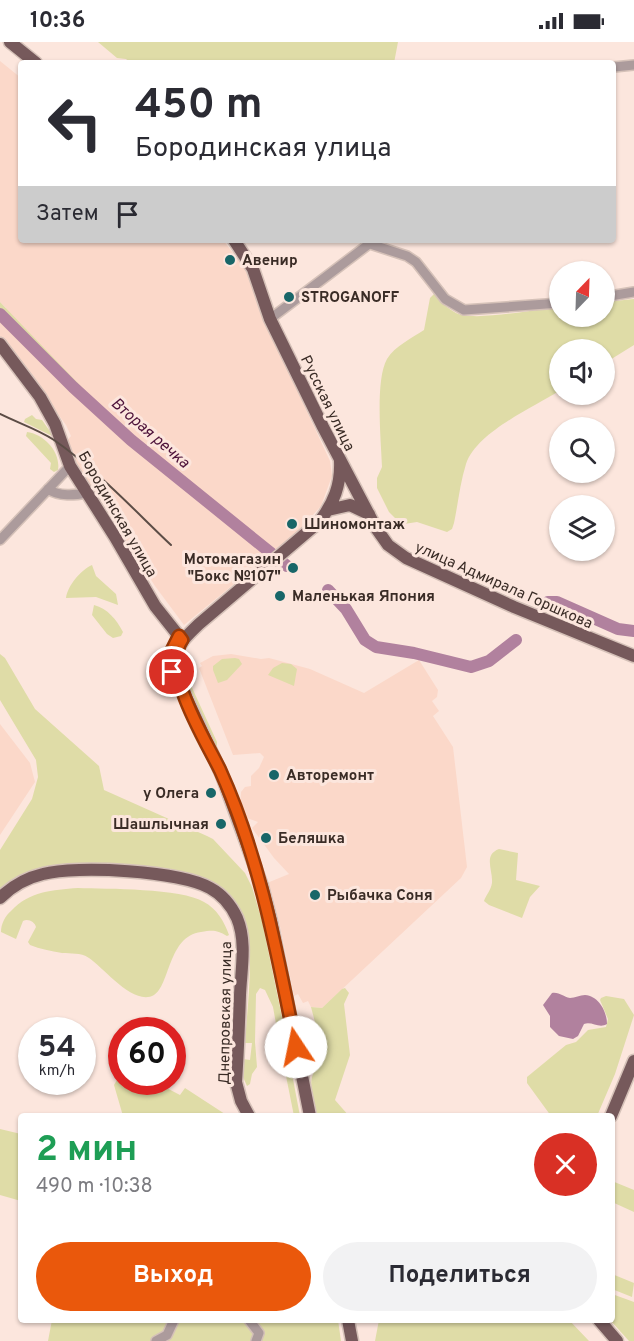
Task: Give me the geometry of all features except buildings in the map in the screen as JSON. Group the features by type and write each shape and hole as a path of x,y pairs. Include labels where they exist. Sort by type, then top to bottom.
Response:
{"main road":[{"path":"10,42 32,60"},
{"name":"Русская улица","path":"180,638 314,527 328,510 340,478 340,461 270,319 253,269 236,243"},
{"name":"Бородинская улица","path":"0,344 36,390 55,424 70,466 155,606 180,638"},
{"name":"улица Адмирала Горшкова","path":"340,461 388,545 406,558 514,607 634,656"},
{"path":"328,510 350,505 369,514"},
{"path":"180,638 171,652 172,672 228,801 258,888 269,929 306,1113"},
{"name":"Днепровская улица","path":"0,898 30,878 70,870 133,872 184,878 209,887 220,894 236,915 243,941 236,1082 243,1113"},
{"name":"Днепровская улица","path":"0,905 11,893 34,882 82,876 132,877 182,883 215,899 229,918 237,945 231,1082 233,1095 242,1113"},
{"path":"612,1113 634,1061"},
{"path":"343,1323 346,1341"},
{"path":"349,1323 352,1341"},
{"path":"601,1323 617,1341"}],"street":[{"path":"616,67 634,65"},
{"path":"270,319 371,243"},
{"path":"374,243 416,262 446,299 464,310 549,304"},
{"path":"615,295 634,291"},
{"path":"0,540 70,466"},
{"path":"48,489 52,493 88,493"},
{"path":"156,1341 167,1335 173,1323"},
{"path":"251,1323 259,1333 256,1341"}],"shaded area":[{"path":"98,42 398,42 395,60 127,60 117,58"},
{"path":"0,61 18,76 18,243 225,243 245,268 263,317 330,461 332,476 321,506 285,546 245,575 184,625 155,586 81,471 66,442 71,436 66,425 0,336 0,312 6,308 0,302"},
{"path":"434,294 456,313 476,316 549,308 549,327 615,327 615,301 634,299 634,345 615,357 615,339 549,339 549,397 493,431 472,452 464,471 454,523 452,529 447,532 417,522 404,524 399,522 389,512 377,488 377,478 382,467 380,395 383,369 394,350 424,330 430,298"},
{"path":"0,302 96,402 93,402 0,308"},
{"path":"32,415 42,420 54,437 24,422"},
{"path":"27,432 39,436 50,445 57,457 58,470 54,472 50,469 51,463 26,436"},
{"path":"92,565 96,576 116,594 118,605 96,597 66,598 76,578"},
{"path":"94,605 103,609 114,619 123,632 121,636 113,638 107,634 92,615"},
{"path":"0,654 5,658 35,709 99,766 104,790 213,839 245,873 252,887 262,921 287,1041 285,1045 280,1046 273,1007 265,990 260,988 256,994 257,1067 247,1086 243,1077 243,1059 250,1060 252,1043 245,1043 250,975 249,940 241,911 221,887 198,876 179,871 135,865 90,863 40,868 18,876 0,889 0,850 32,799 38,777 36,760 0,700"},
{"path":"231,654 261,659 269,658 310,669 364,693 419,660 438,690 437,697 432,701 439,711 433,716 453,747 467,867 461,878 322,1008 311,1007 308,1001 303,1003 298,994 294,996 279,921 267,883 289,874 252,828 258,822 247,818 240,808 241,792 245,787 251,786 251,776 259,768 264,757 260,753 233,755 199,668 202,666 200,663 213,656"},
{"path":"222,659 239,659 242,664 227,680 218,683 213,666"},
{"path":"282,663 291,664 297,669 294,686 268,675 273,668"},
{"path":"188,679 217,742 217,746 186,681"},
{"path":"0,724 30,763 35,782 0,835"},
{"path":"499,849 518,853 516,880 540,886 530,897 522,918 484,901 492,883 491,855"},
{"path":"78,888 143,890 193,897 209,905 216,912 229,935 212,931 190,935 176,951 159,990 154,995 146,997 137,996 128,991 86,956 30,945 28,942 36,927 31,921 23,921 16,939 1,932 7,915 26,899 50,891"},
{"path":"345,988 349,993 344,1004 350,1055 335,1100 346,1113 316,1113 311,1081 322,1049 311,1007 322,1008"},
{"path":"552,993 570,998 585,995 594,998 604,1010 607,1024 601,1026 584,1024 578,1036 573,1039 559,1036 550,1027 550,1016 543,1005"},
{"path":"606,996 624,999 634,1015 615,1074 598,1113 549,1113 527,1083 527,1077 566,1045 576,1042 588,1030 606,1027 608,1019 601,998"},
{"path":"281,1051 288,1053 299,1113 293,1113"},
{"path":"186,1089 223,1113 122,1113 117,1095 186,1095"},
{"path":"0,1129 18,1133 18,1200 0,1195"},
{"path":"615,1182 634,1190 634,1212 615,1203"},
{"path":"615,1275 634,1283 632,1297 615,1290"},
{"path":"615,1295 634,1302 634,1341 629,1341 613,1323 615,1323"},
{"path":"51,1323 338,1323 341,1341 48,1341"},
{"path":"378,1323 572,1323 589,1341 375,1341"}],"waterway":[{"name":"Вторая речка","path":"0,314 73,387 131,440 287,566"},
{"name":"Вторая речка","path":"328,590 346,609 365,640 376,647 414,653 471,667 489,661 516,640"},
{"name":"Вторая речка","path":"541,607 548,602 557,602 618,629 634,631"}],"railway":[{"path":"0,414 48,436 70,452 114,490 171,545"}],"place":[{"name":"Авенир","path":"230,260"},
{"name":"STROGANOFF","path":"289,297"},
{"name":"Шиномонтаж","path":"292,524"},
{"name":"Мотомагазин \"Бокс №107\"","path":"293,568"},
{"name":"Маленькая Япония","path":"280,596"},
{"name":"Авторемонт","path":"274,775"},
{"name":"у Олега","path":"211,793"},
{"name":"Шашлычная","path":"221,824"},
{"name":"Беляшка","path":"266,838"},
{"name":"Рыбачка Соня","path":"315,895"}],"route":[{"path":"172,672 171,652 179,636 182,640 176,651 176,671 196,721 221,773 262,886 296,1047"}]}
